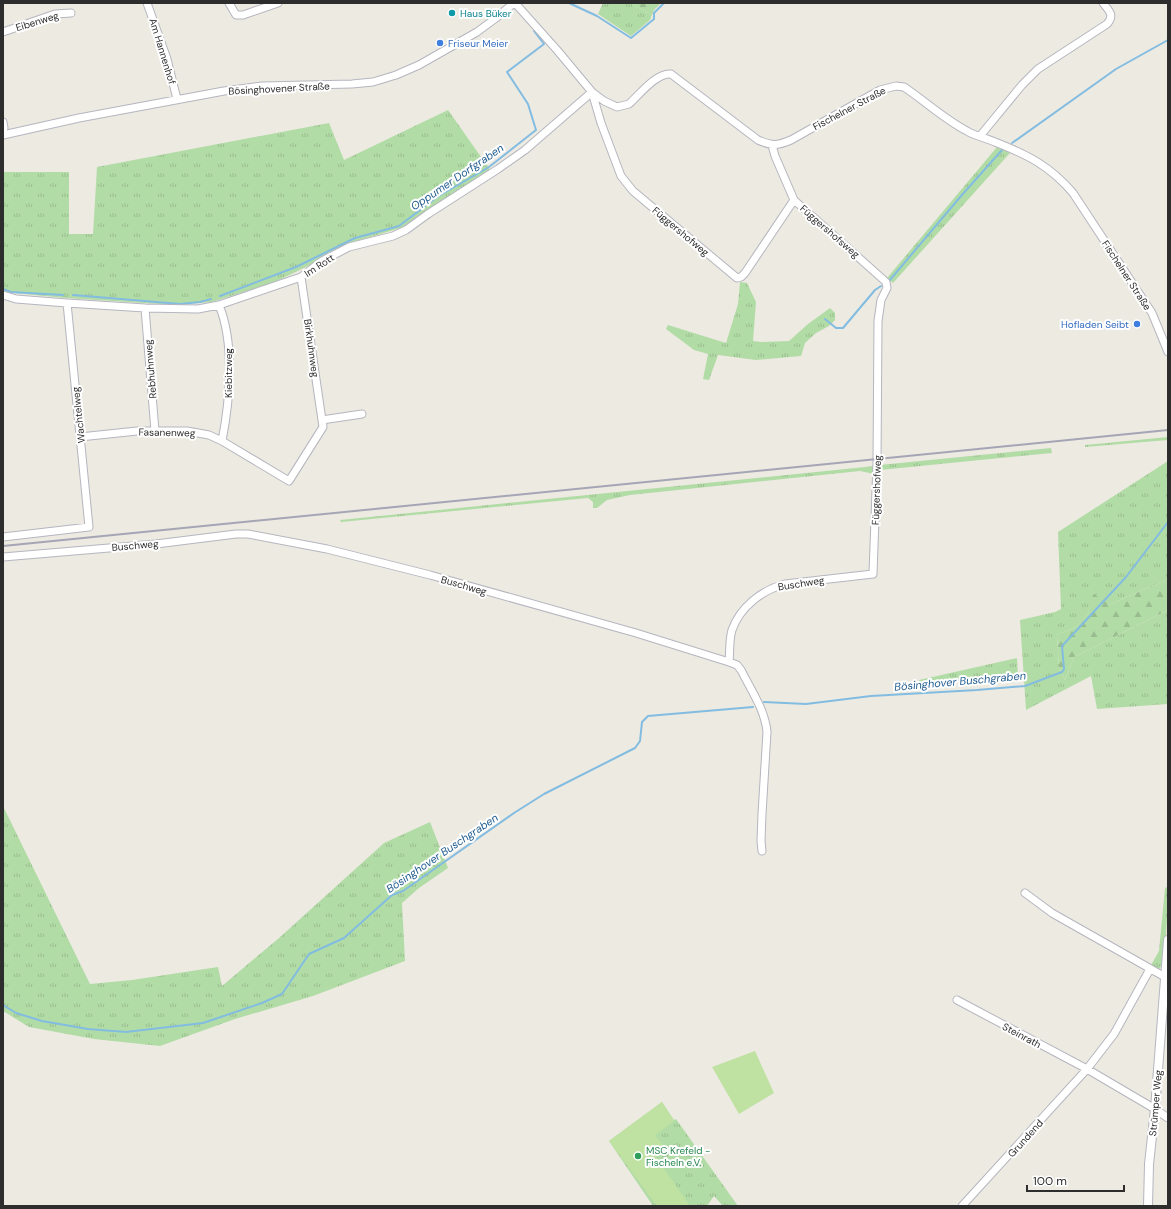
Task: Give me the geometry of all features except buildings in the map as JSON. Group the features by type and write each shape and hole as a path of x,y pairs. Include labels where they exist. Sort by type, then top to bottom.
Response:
{"street":[{"name":"Am Hannenhof","path":"147,3 167,59 177,100"},
{"path":"229,3 236,14 243,14 278,3"},
{"name":"Bösinghovener Straße","path":"3,135 79,118 224,90 262,86 352,84 373,82 396,75 418,65 476,32 514,3"},
{"path":"514,3 557,50 592,92 604,101 618,107 629,104 659,76 666,73 671,74 758,140 772,145"},
{"path":"980,136 1022,85 1038,69 1107,24 1111,19 1111,16 1109,10 1103,3"},
{"name":"Eibenweg","path":"3,32 55,14 71,12"},
{"name":"Fischelner Straße","path":"772,145 780,145 791,140 880,90 896,86 904,88 957,126 968,132 1018,151 1035,160 1058,177 1074,193 1152,313 1168,352"},
{"name":"Függershofweg","path":"592,92 601,123 621,176 633,191 737,278 741,277 745,273 794,200"},
{"name":"Im Rott","path":"3,295 16,299 67,303 198,310 219,305 301,277 322,261 349,247 393,236 406,230 525,150 592,92"},
{"path":"3,122 3,132"},
{"name":"Függershofsweg","path":"772,145 775,156 794,200 882,276 886,282 887,288"},
{"name":"Birkhuhnweg","path":"289,481 323,427 301,277"},
{"name":"Függershofweg","path":"872,574 877,463 878,321 882,300 887,288"},
{"name":"Wachtelweg","path":"3,537 88,527 67,303"},
{"name":"Kiebitzweg","path":"219,305 227,333 229,361 228,404 222,441"},
{"name":"Rebhuhnweg","path":"145,308 155,431"},
{"path":"322,420 362,414"},
{"name":"Fasanenweg","path":"80,438 137,431 194,432 209,435 222,441 289,481"},
{"name":"Buschweg","path":"3,557 156,544 236,534 248,534 328,549 430,575 628,631 729,662 732,630 744,611 763,593 775,586 785,584 872,574"},
{"path":"729,662 736,665 741,670 762,710 768,732 761,834 762,851"},
{"path":"1025,893 1052,913 1165,977"},
{"name":"Strümper Weg","path":"1148,1206 1149,1164 1155,1109 1168,940"},
{"name":"Grundend","path":"962,1206 1087,1069 1114,1034 1150,969"},
{"name":"Steinrath","path":"957,1000 1087,1069"},
{"path":"1087,1069 1168,1118"}],"green space":[{"path":"603,3 630,3 652,15 650,20 631,36 598,14"},
{"path":"630,3 661,3 654,10 652,15"},
{"path":"448,110 491,171 404,227 347,244 312,264 275,282 212,302 174,305 66,298 3,292 3,172 69,172 69,234 93,234 97,167 329,123 344,160"},
{"path":"997,147 1010,153 893,283 887,278"},
{"path":"740,282 747,283 756,302 753,341 789,341 808,324 830,308 835,313 835,320 829,326 816,333 805,343 801,356 756,360 718,355 709,380 703,379 708,354 694,350 666,329 668,325 726,343 738,304"},
{"path":"1168,437 1168,440 1085,447 1085,445"},
{"path":"1051,448 1052,453 880,470 880,465"},
{"path":"1168,461 1168,579 1111,604 1094,595 1088,614 1076,627 1057,635 1059,667 1065,680 1074,657 1168,610 1168,704 1097,709 1091,676 1026,710 1020,620 1055,612 1061,609 1058,532"},
{"path":"875,466 874,474 860,471 630,495 607,500 597,508 593,508 593,502 588,498 341,522 340,520"},
{"path":"1168,579 1168,610 1074,657 1065,680 1059,667 1057,635 1076,627 1088,614 1093,595 1109,590 1111,604"},
{"path":"1017,658 1018,675 920,686 919,680"},
{"path":"3,806 90,984 132,980 218,967 222,986 279,938 384,843 430,822 448,868 419,888 402,903 405,961 313,996 235,1019 160,1046 94,1039 29,1027 3,1011"},
{"path":"1167,887 1168,905 1164,963 1159,969 1155,969 1150,967 1159,951 1165,888"},
{"path":"755,1051 774,1093 739,1114 712,1067"},
{"path":"662,1102 674,1120 676,1119 738,1206 723,1206 714,1196 707,1206 653,1206 609,1141"},
{"name":"MSC Krefeld - Fischeln e.V.","path":"662,1102 674,1121 655,1135 664,1147 654,1154 690,1206 657,1206 609,1141"}],"waterway":[{"path":"569,3 597,16 631,38 654,19 654,13 664,3"},
{"name":"Oppumer Dorfgraben","path":"220,296 296,267 355,238 399,226 437,197 489,167 536,130 528,104 507,72 544,44 534,31"},
{"path":"1012,143 1116,69 1168,40"},
{"path":"889,281 1002,150"},
{"path":"825,319 836,328 843,328 875,290 881,286"},
{"name":"Oppumer Dorfgraben","path":"3,289 11,292 63,295"},
{"name":"Oppumer Dorfgraben","path":"73,295 180,304 200,302 211,299"},
{"name":"Bösinghover Buschgraben","path":"764,702 806,704 871,696 1025,686 1062,672 1064,669 1062,646 1126,577 1168,522"},
{"name":"Bösinghover Buschgraben","path":"3,1005 16,1013 42,1021 88,1029 126,1032 203,1023 262,1003 282,994 309,954 344,938 392,895 403,891 514,813 544,794 635,748 640,741 642,722 648,716 753,707"}],"railway":[{"path":"3,546 1168,430"}],"place":[{"name":"Haus Büker","path":"452,13"},
{"name":"Friseur Meier","path":"440,43"},
{"name":"Hofladen Seibt","path":"1137,324"},
{"name":"MSC Krefeld - Fischeln e.V.","path":"638,1156"}]}
